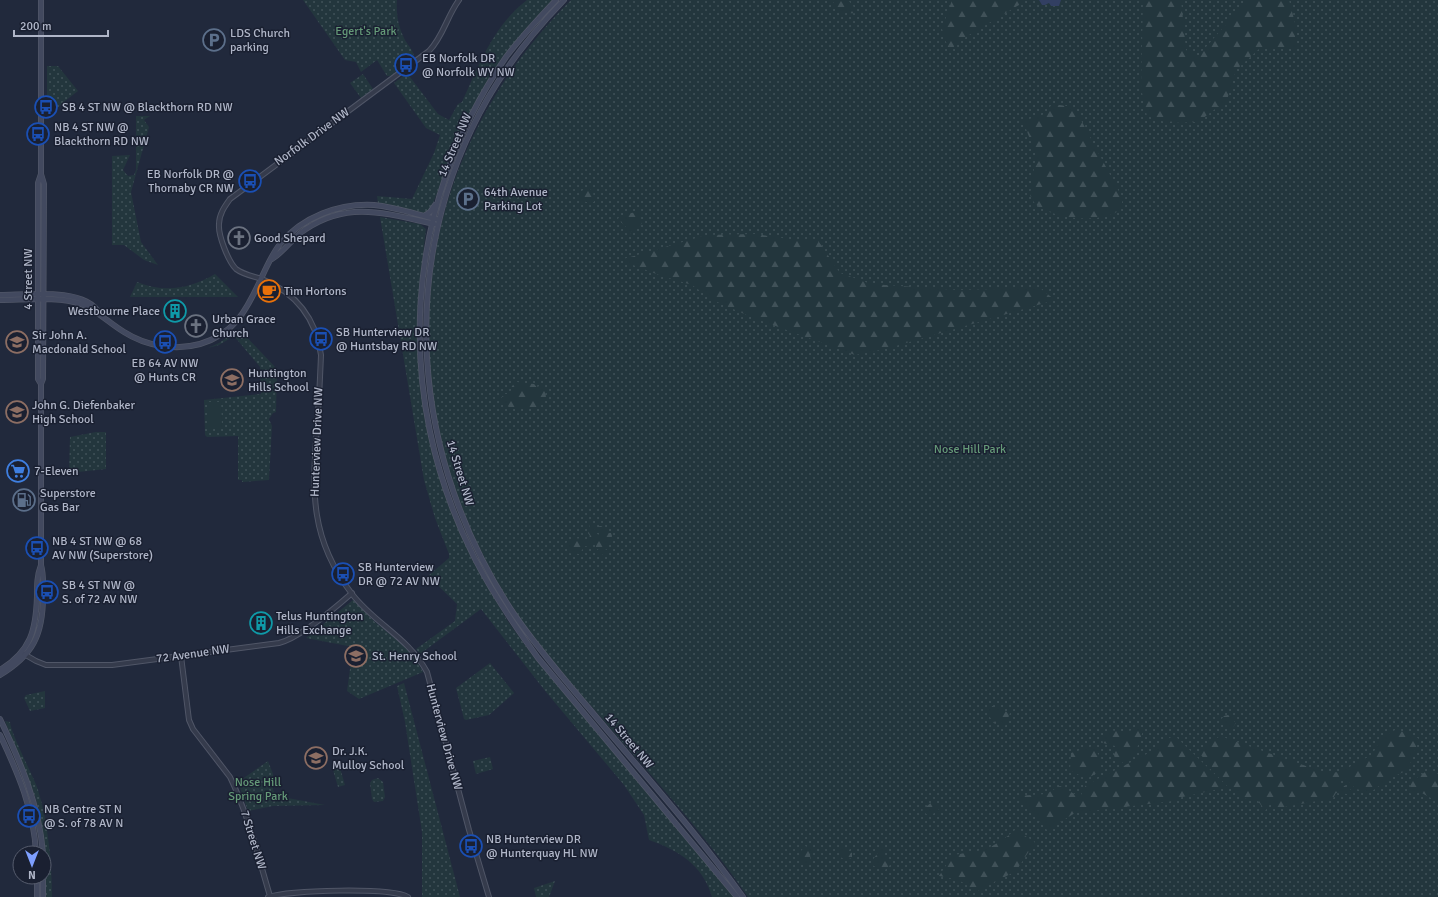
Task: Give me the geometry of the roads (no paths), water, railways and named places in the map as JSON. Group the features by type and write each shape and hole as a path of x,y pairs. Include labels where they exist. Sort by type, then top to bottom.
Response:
{"main road":[{"name":"4 Street NW","path":"0,675 16,666 27,656 39,633 42,616 41,384 43,380 44,184 41,174 41,0"},
{"name":"14 Street NW","path":"556,0 530,27 507,56 483,94 458,142 442,188 429,233 421,290 419,334 425,408 442,479 454,512 473,556 507,615 538,658 737,897"},
{"name":"14 Street NW","path":"564,0 526,43 488,97 456,165 439,220 427,297 426,332 429,388 437,435 448,476 478,552 503,597 541,652 652,783 743,897"},
{"name":"4 Street NW","path":"41,174 38,183 38,379 41,384"},
{"path":"424,216 434,207 442,188"},
{"path":"0,300 44,298 75,303 99,313 124,332 144,342 166,346 199,344 223,333 241,317 250,303 280,244 292,232 309,220 330,210 353,206 373,205 439,220"},
{"path":"272,259 307,228 336,215 360,211 374,211 438,226"},
{"path":"414,220 426,225 429,233"},
{"path":"44,285 50,292 58,295 85,300 96,306 99,313"},
{"path":"0,295 38,298"},
{"path":"44,298 58,295"},
{"name":"4 Street NW","path":"0,670 22,652 30,641 35,626 38,573 41,565"},
{"path":"0,714 1,721 28,783 37,812 42,845"},
{"path":"0,735 24,789 31,816 35,845"},
{"path":"37,885 37,897"},
{"path":"43,885 43,897"}],"street":[{"name":"Norfolk Drive NW","path":"261,279 242,273 229,260 219,224 222,210 230,199 294,149 396,77 428,52 437,43 459,0"},
{"name":"Hunterview Drive NW","path":"261,279 288,294 301,305 308,314 319,337 321,355 314,463 315,506 325,548 338,573 360,604 414,651 426,672 489,897"},
{"name":"72 Avenue NW","path":"22,652 40,663 54,665 112,665 286,640 307,628 352,593"},
{"name":"7 Street NW","path":"181,656 190,722 198,737 234,784 246,815 269,897"},
{"path":"269,897 289,893 388,892 400,893 408,897"}],"water":[{"path":"1039,0 1061,0 1059,6 1051,6 1049,3 1042,5"}],"place":[{"name":"LDS Church parking","path":"214,40"},
{"name":"EB Norfolk DR @ Norfolk WY NW","path":"406,65"},
{"name":"SB 4 ST NW @ Blackthorn RD NW","path":"46,107"},
{"name":"NB 4 ST NW @ Blackthorn RD NW","path":"38,134"},
{"name":"EB Norfolk DR @ Thornaby CR NW","path":"250,181"},
{"name":"64th Avenue Parking Lot","path":"468,199"},
{"name":"Good Shepard","path":"239,238"},
{"name":"Tim Hortons","path":"269,291"},
{"name":"Westbourne Place","path":"175,311"},
{"name":"Urban Grace Church","path":"196,326"},
{"name":"SB Hunterview DR @ Huntsbay RD NW","path":"321,339"},
{"name":"Sir John A. Macdonald School","path":"17,342"},
{"name":"EB 64 AV NW @ Hunts CR","path":"165,342"},
{"name":"Huntington Hills School","path":"232,380"},
{"name":"John G. Diefenbaker High School","path":"17,412"},
{"name":"7-Eleven","path":"18,471"},
{"name":"Superstore Gas Bar","path":"24,500"},
{"name":"NB 4 ST NW @ 68 AV NW (Superstore)","path":"37,548"},
{"name":"SB Hunterview DR @ 72 AV NW","path":"343,574"},
{"name":"SB 4 ST NW @ S. of 72 AV NW","path":"47,592"},
{"name":"Telus Huntington Hills Exchange","path":"261,623"},
{"name":"St. Henry School","path":"356,656"},
{"name":"Dr. J.K. Mulloy School","path":"316,758"},
{"name":"NB Centre ST N @ S. of 78 AV N","path":"29,816"},
{"name":"NB Hunterview DR @ Hunterquay HL NW","path":"471,846"}],"park label":[{"name":"Egert's Park","path":"366,31"},
{"name":"Nose Hill Park","path":"970,449"},
{"name":"Nose Hill Spring Park","path":"258,789"}]}
